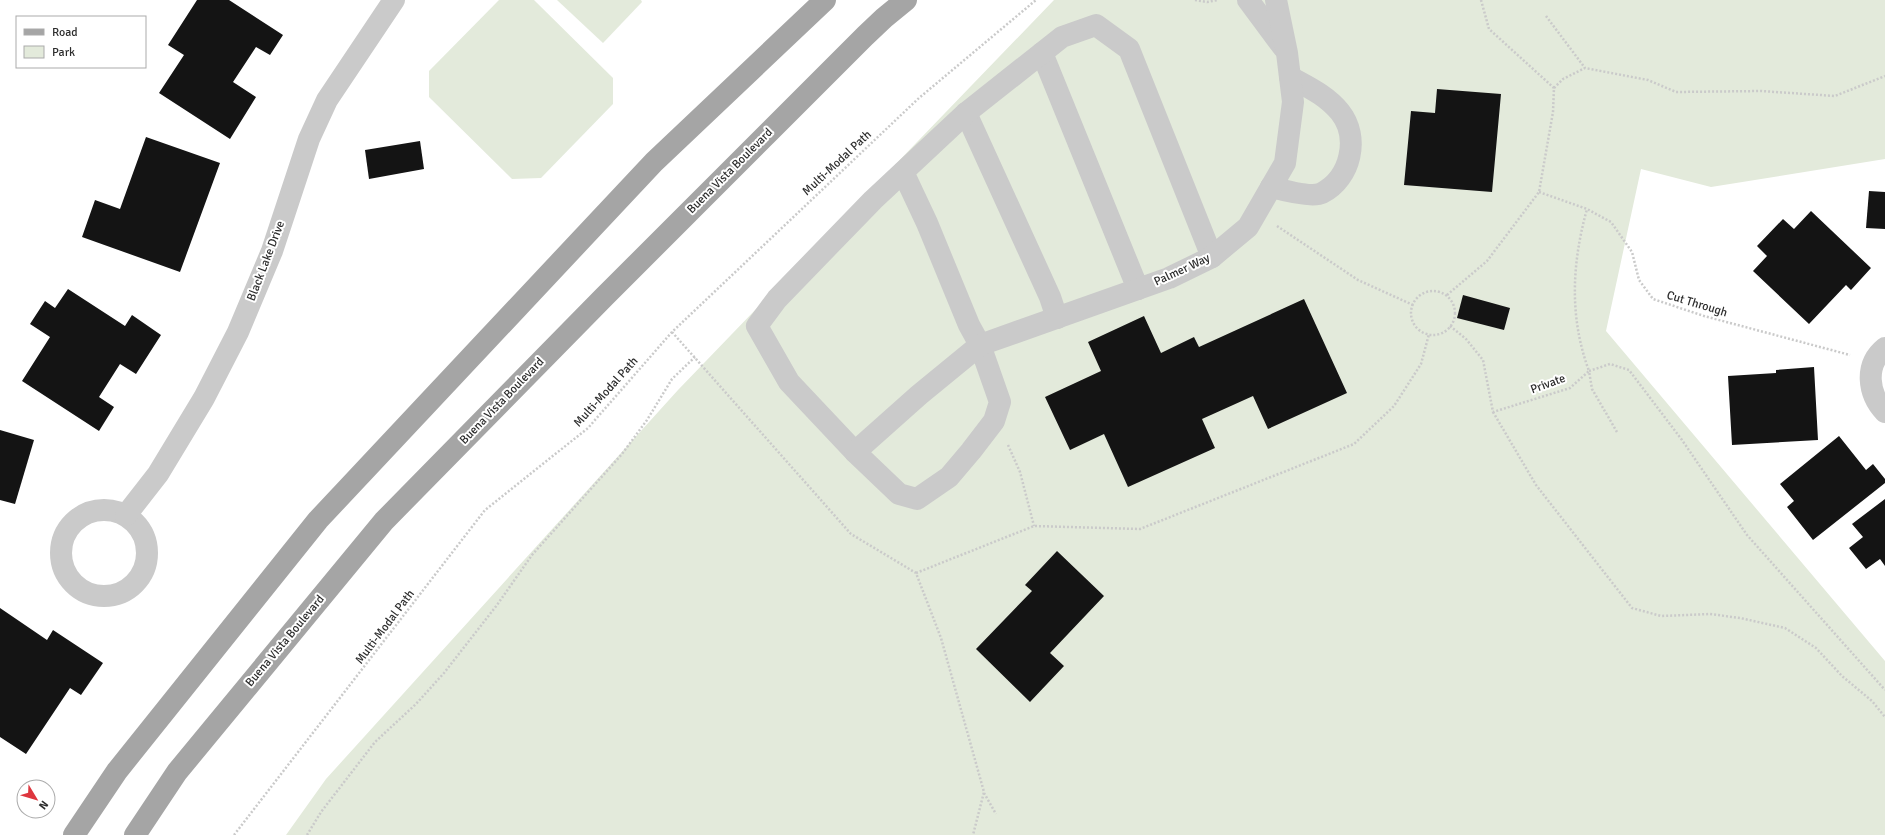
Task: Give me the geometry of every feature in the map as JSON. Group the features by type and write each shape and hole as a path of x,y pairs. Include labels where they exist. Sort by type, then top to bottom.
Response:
{"main road":[{"path":"74,835 117,771 318,520 654,162 825,0"},
{"name":"Buena Vista Boulevard","path":"135,835 177,772 384,521 593,308 760,141 884,18 906,0"}],"street":[{"name":"Black Lake Drive","path":"126,515 158,474 208,391 238,332 272,251 309,139 327,100 394,0"},
{"name":"Palmer Way","path":"1248,0 1287,53"},
{"name":"Palmer Way","path":"855,452 918,395 980,345 1169,278 1212,257 1248,226 1285,163 1293,102 1287,53 1276,0"},
{"path":"903,172 927,223 969,325 980,345 1000,402 994,421 972,451 949,477 917,499 899,494 855,452 789,382 757,326 777,299 873,200 966,113 1062,36 1096,25 1129,49 1212,257"},
{"path":"1042,52 1138,289"},
{"path":"1271,187 1296,193 1321,194 1337,181 1349,160 1352,139 1341,113 1324,96 1290,77"},
{"path":"966,113 1050,297 1057,318"},
{"path":"1879,356 1870,377 1872,391 1877,403 1885,412"}],"path":[{"name":"Multi-Modal Path","path":"234,835 485,510 588,428 672,332 919,98 1036,0"},
{"path":"1195,0 1207,2 1218,0"},
{"path":"1481,0 1489,29 1554,88"},
{"path":"1546,16 1586,68"},
{"path":"1446,296 1487,261 1539,192 1553,112 1554,88 1564,79 1586,68 1648,80 1676,92 1761,91 1835,96 1885,76"},
{"name":"Cut Through","path":"1539,192 1587,209 1611,222 1632,252 1639,280 1652,299 1704,316 1853,356 1879,356"},
{"path":"1587,209 1581,229 1575,267 1576,323 1580,347 1588,370 1592,389 1617,432"},
{"path":"1258,210 1280,228 1358,280 1413,306"},
{"path":"1427,292 1441,292 1446,296 1454,307 1454,320 1450,326 1440,334 1429,334 1423,332 1414,323 1411,312 1413,306 1421,295 1427,292"},
{"path":"1450,326 1466,339 1484,360 1493,412 1536,485 1632,608 1661,616 1710,614 1740,618 1785,628 1816,648 1842,676 1872,701 1885,717"},
{"path":"672,332 851,534 916,573 942,638 984,792 996,814"},
{"path":"916,573 1034,526 1140,529 1354,444 1394,406 1421,364 1429,334"},
{"path":"307,835 321,812 374,742 416,704 444,673 497,605 532,555 622,454 647,420 672,379 695,357"},
{"path":"1588,370 1610,364 1629,370 1682,440 1747,535 1885,690"},
{"name":"Private","path":"1493,412 1570,388 1588,370"},
{"path":"994,421 1011,450 1020,472 1034,526"},
{"path":"973,835 984,792"}],"green space":[{"path":"499,0 534,0 613,78 613,104 541,178 512,179 429,97 429,71"},
{"path":"557,0 641,0 642,2 603,43"},
{"path":"1054,0 1885,0 1885,159 1711,187 1641,169 1606,331 1885,661 1885,835 286,835 326,779 678,390"}],"building":[{"path":"197,0 229,0 283,35 270,55 256,47 233,82 256,97 230,139 159,93 184,55 168,45"},
{"path":"1437,89 1501,94 1492,192 1404,185 1411,111 1435,113"},
{"path":"146,137 220,163 180,272 82,237 95,200 120,209"},
{"path":"420,141 424,169 369,179 365,150"},
{"path":"1869,191 1885,192 1885,229 1866,228"},
{"path":"1811,211 1871,268 1851,290 1846,285 1809,324 1753,271 1767,256 1757,246 1783,219 1794,229"},
{"path":"68,289 125,326 132,315 161,335 136,374 120,364 99,397 114,407 99,431 22,381 50,337 30,324 45,301 55,308"},
{"path":"1463,295 1510,308 1504,330 1457,318"},
{"path":"1304,299 1347,393 1268,429 1253,396 1202,419 1215,448 1128,487 1104,434 1070,450 1045,397 1101,371 1088,342 1144,316 1161,353 1194,337 1199,347"},
{"path":"1814,367 1818,440 1732,445 1728,376 1776,373 1776,370"},
{"path":"0,430 34,440 15,504 0,500"},
{"path":"1839,436 1866,470 1873,464 1885,479 1885,483 1813,540 1787,507 1794,501 1780,484"},
{"path":"1885,499 1885,566 1880,559 1866,569 1849,548 1863,537 1852,524"},
{"path":"1057,551 1104,596 1050,653 1064,666 1030,702 976,649 1032,591 1025,585"},
{"path":"0,608 47,640 53,630 103,663 81,695 70,688 26,754 0,737"}]}
